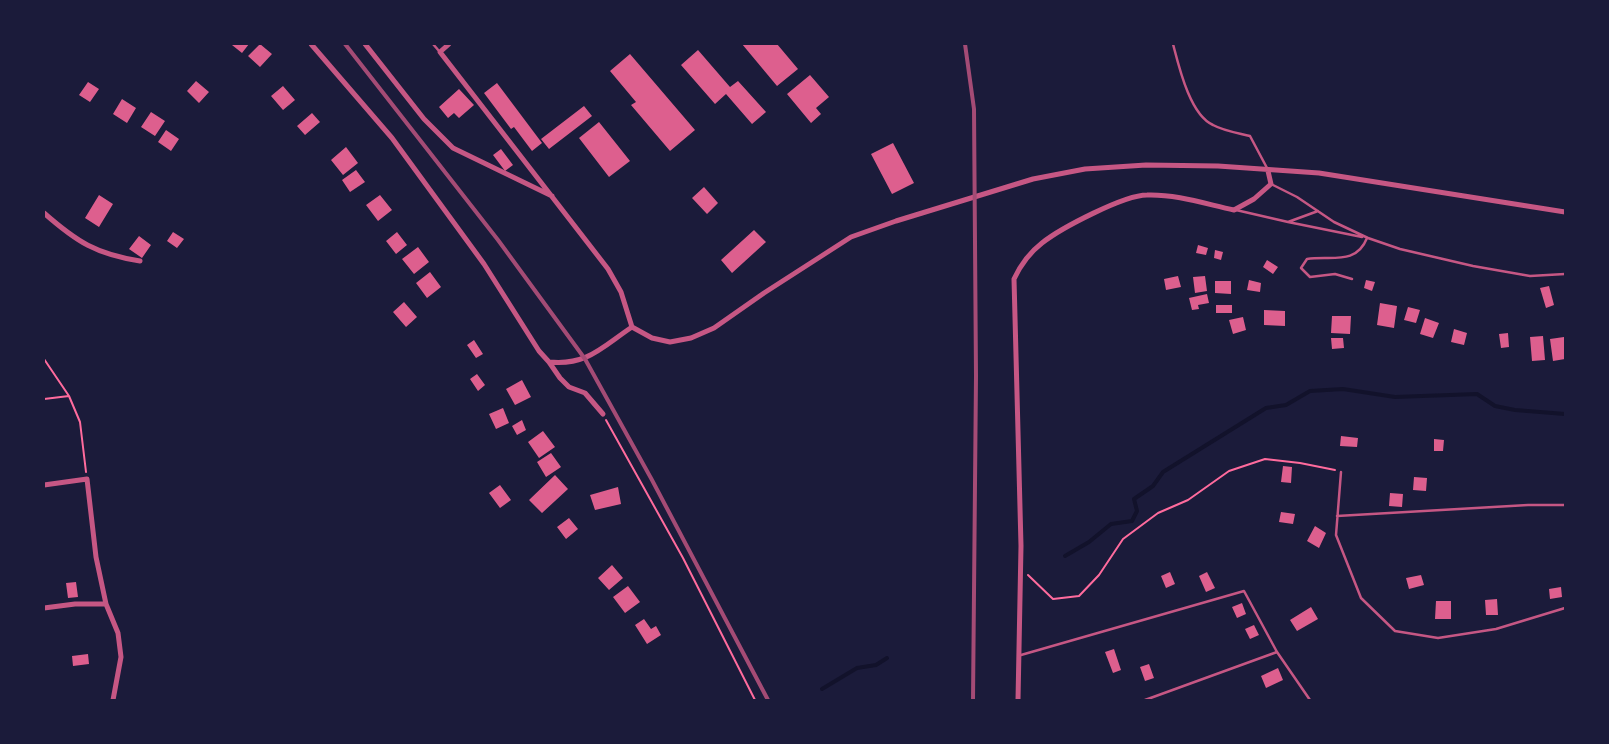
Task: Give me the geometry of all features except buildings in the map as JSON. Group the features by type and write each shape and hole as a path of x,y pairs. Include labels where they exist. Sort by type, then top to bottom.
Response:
{"street":[{"path":"311,44 392,138 484,264 539,351 560,378 569,387 585,394 603,414"},
{"path":"365,44 424,119 453,148 552,196"},
{"path":"449,44 440,52 608,269 621,292 632,327 652,338 670,342 691,338 714,328 851,238 896,221 1033,179 1085,169 1146,165 1218,166 1268,171 1319,173 1565,212"},
{"path":"1018,700 1021,654 1021,569 1014,279 1022,262 1042,242 1072,225 1125,200 1138,196 1168,196 1234,210 1254,199 1271,184 1268,171"},
{"path":"44,213 64,231 97,251 140,261"},
{"path":"549,362 568,364 584,359 632,327"},
{"path":"44,484 87,479 96,557 106,604 118,633 121,658 113,700"},
{"path":"44,608 75,604 106,604"}],"lane":[{"path":"433,44 440,52"},
{"path":"1173,44 1189,96 1202,118 1212,125 1250,136 1268,171"},
{"path":"1271,184 1334,222 1368,238 1400,249 1473,266 1530,276 1565,274"},
{"path":"1234,210 1368,238"},
{"path":"1288,222 1318,211"},
{"path":"1352,279 1335,274 1310,277 1301,268 1307,259 1318,257 1340,259 1355,255 1368,238"},
{"path":"1341,472 1336,535 1361,598 1395,631 1438,638 1496,629 1565,608"},
{"path":"1337,516 1528,505 1565,505"},
{"path":"1021,654 1244,591 1277,652 1310,700"},
{"path":"1145,700 1277,652"}],"path":[{"path":"44,359 69,396 80,422 87,479"},
{"path":"44,399 69,396"},
{"path":"603,414 683,558 755,700"},
{"path":"1021,569 1053,599 1079,596 1098,576 1123,539 1158,513 1188,500 1229,471 1265,459 1300,463 1341,472"}],"waterway":[{"path":"1065,556 1089,542 1111,524 1132,521 1137,511 1134,499 1153,486 1163,472 1266,408 1286,405 1310,391 1343,389 1395,397 1477,394 1495,406 1515,410 1565,414"},
{"path":"822,689 857,668 876,665 887,658"}],"railway":[{"path":"345,44 498,240 585,359 652,480 768,700"},
{"path":"965,44 974,109 976,376 973,700"}]}
